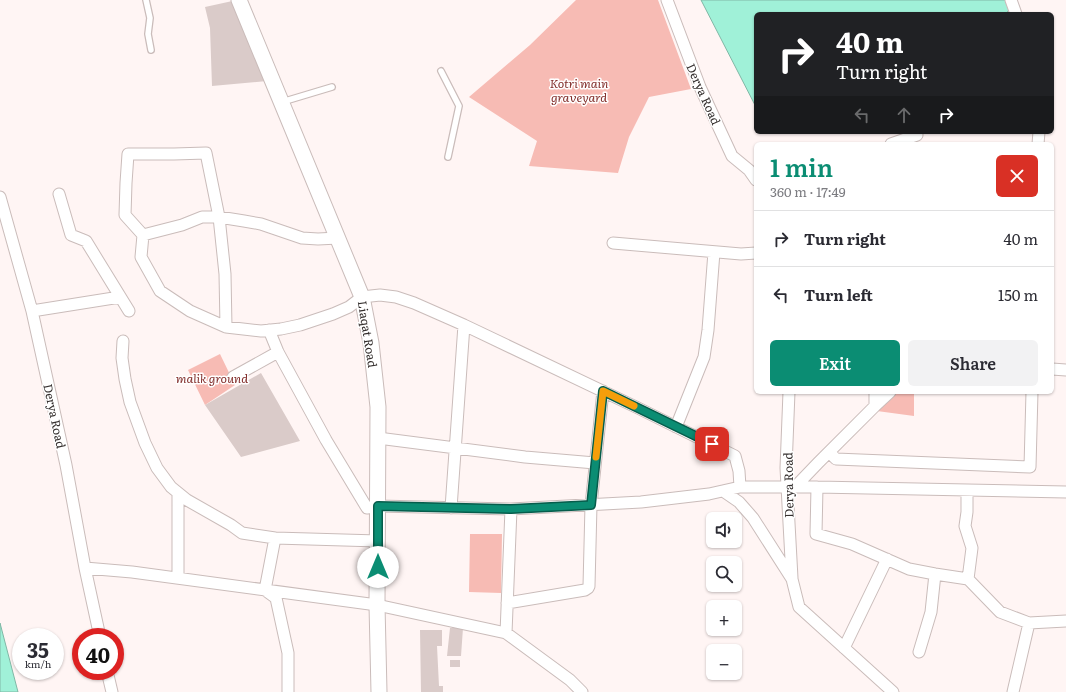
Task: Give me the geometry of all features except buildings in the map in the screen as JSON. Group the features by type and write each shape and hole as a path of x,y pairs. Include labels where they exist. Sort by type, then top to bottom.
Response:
{"street":[{"name":"Liaqat Road","path":"240,0 362,297 371,343 378,400 377,605 379,692"},
{"name":"Derya Road","path":"667,0 700,87 732,156 749,170 754,177"},
{"path":"1011,0 1015,12"},
{"path":"897,142 917,135"},
{"path":"226,326 225,274 219,217 206,153 128,154 125,214 143,235 141,257 160,290 190,311 226,326 261,331 281,329 318,319 349,307 362,297 380,295 396,297 414,303 464,325 735,456 739,471 740,487"},
{"path":"59,194 71,235 86,241 129,312"},
{"name":"Derya Road","path":"0,197 32,312 66,465 85,568 98,628"},
{"path":"143,235 182,225 202,217 219,217 261,224 302,238 318,240 338,238"},
{"path":"612,243 741,254 754,253"},
{"path":"676,427 704,357 708,330 714,252"},
{"path":"32,312 120,297"},
{"path":"451,508 464,325"},
{"path":"269,330 278,352 326,440 367,508 378,506 511,509 591,505 641,502 709,494 740,487 1066,492"},
{"path":"123,341 122,358 130,402 156,468 171,487 178,493 242,533 275,538 378,541"},
{"path":"233,377 278,352"},
{"path":"1054,369 1066,370"},
{"path":"507,603 585,590 589,586 591,505 603,391"},
{"name":"Derya Road","path":"789,394 786,468 791,488 792,579"},
{"path":"875,394 875,406"},
{"path":"791,488 888,394"},
{"path":"829,452 836,460 1030,467 1032,394"},
{"path":"378,438 524,457 595,463"},
{"path":"817,487 816,534 852,544 909,569 968,579 1000,612 1029,623 1066,621"},
{"path":"723,491 739,502 753,518 792,579 799,607 894,692"},
{"path":"967,491 965,526 972,548 968,579"},
{"path":"178,493 178,578"},
{"path":"506,633 511,509"},
{"path":"265,590 275,538"},
{"path":"844,648 887,559"},
{"path":"85,568 132,572 377,605 506,633 570,680 582,692"},
{"path":"919,652 931,612 935,574"},
{"path":"265,590 276,598 288,653 288,692"},
{"path":"1013,692 1029,623"},
{"path":"110,680 112,692"}],"lane":[{"path":"146,0 150,18 148,34 151,50"},
{"path":"441,71 458,106 448,157"},
{"path":"282,102 332,87"}],"green space":[{"name":"Kotri main graveyard","path":"576,0 658,0 691,89 649,97 629,137 618,173 529,166 537,141 469,97 530,45"},
{"name":"malik ground","path":"220,354 235,385 205,405 188,370"},
{"path":"894,394 914,394 914,416 877,411"},
{"path":"470,534 502,534 501,593 469,592"}],"shaded area":[{"path":"701,0 1014,0 1007,12 754,12 754,103"},
{"path":"0,623 12,669 12,680 15,680 18,692 0,692"}],"slow traffic":[{"path":"596,457 603,391 634,406"}],"route":[{"path":"378,567 378,506 511,509 591,505 603,391 712,444"}]}
